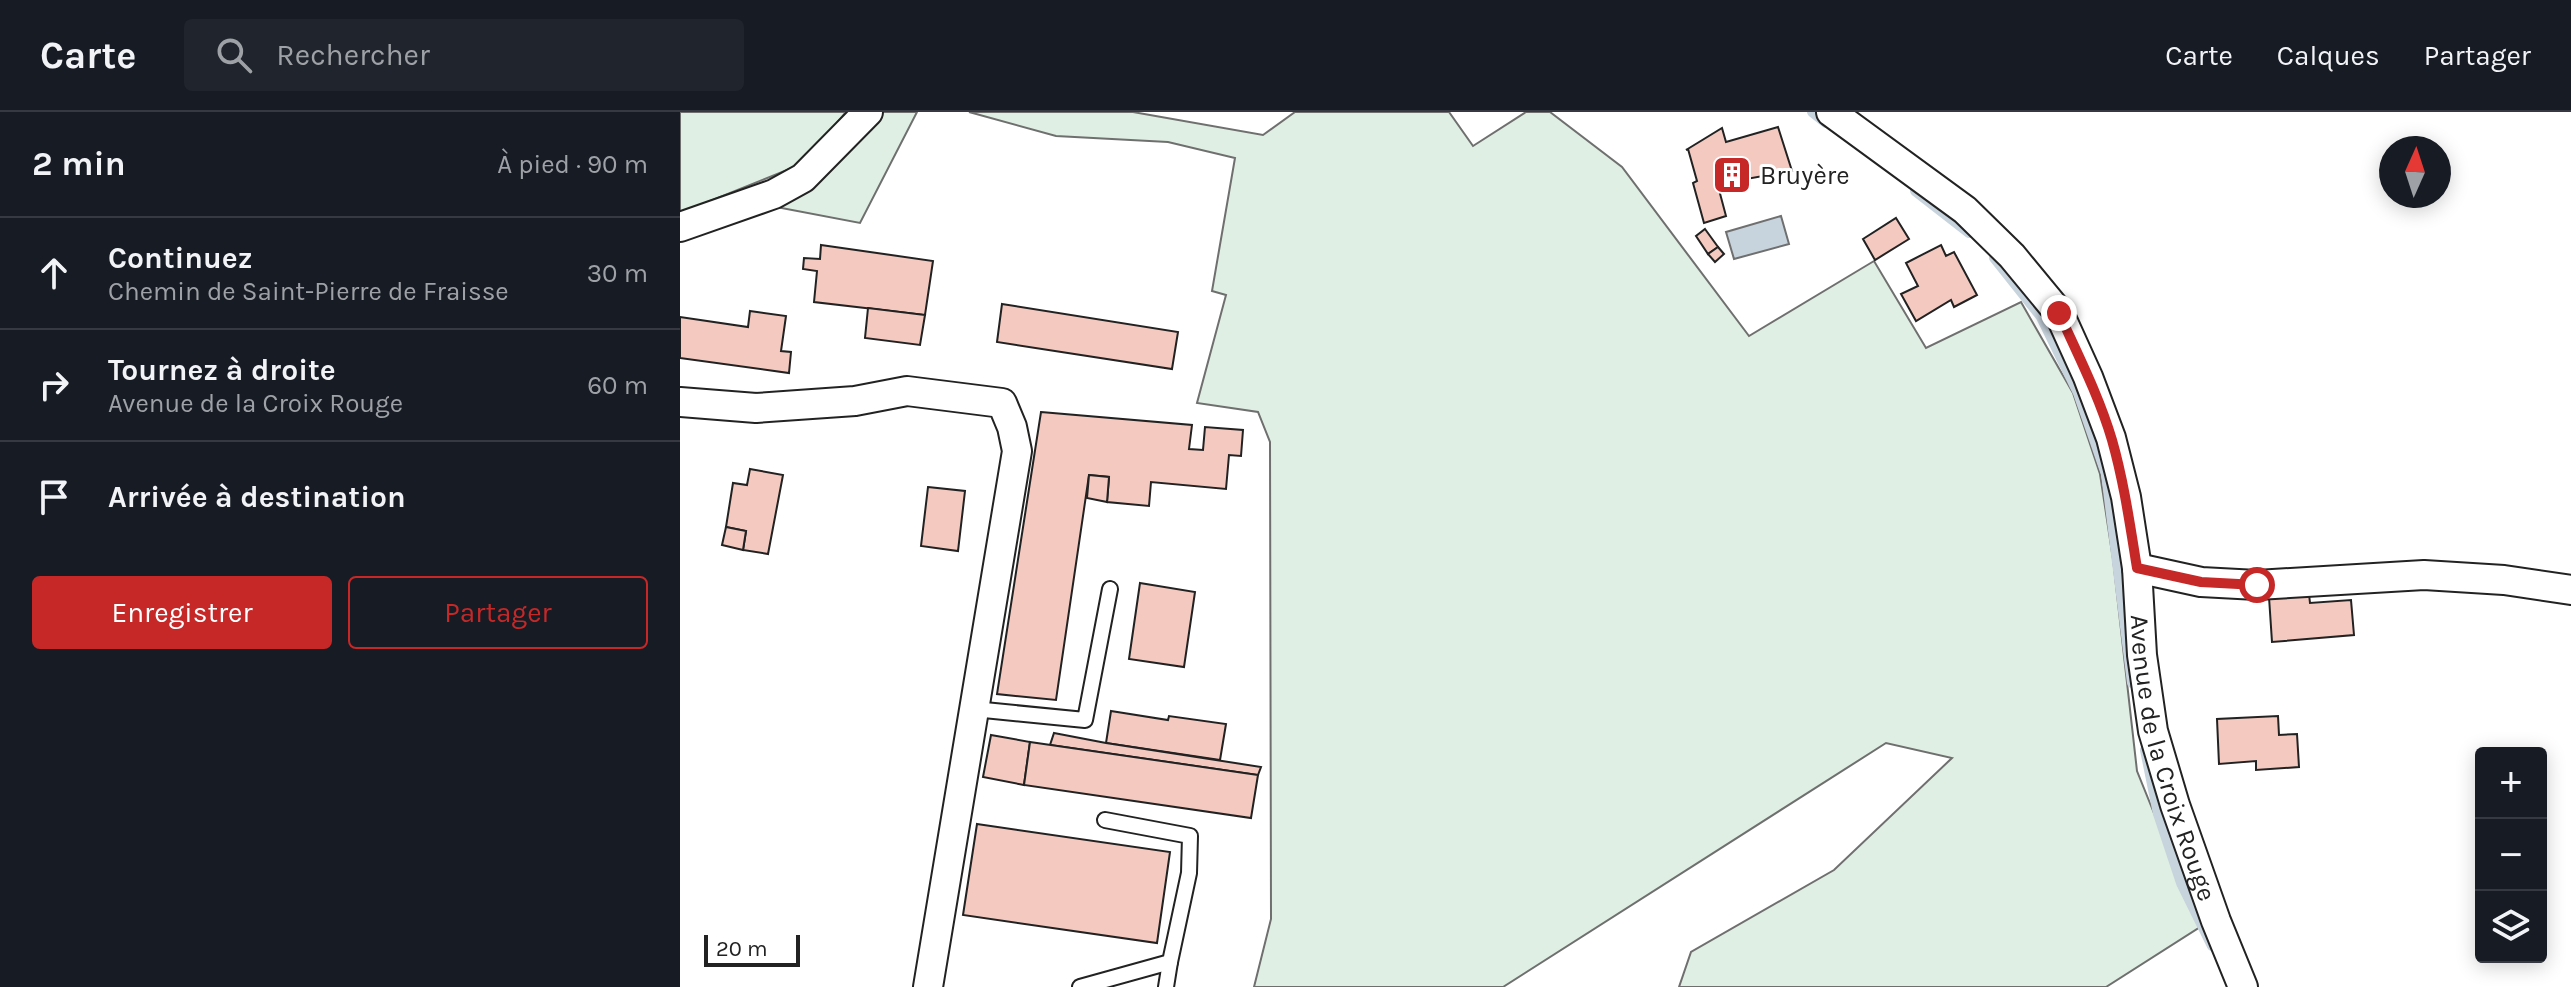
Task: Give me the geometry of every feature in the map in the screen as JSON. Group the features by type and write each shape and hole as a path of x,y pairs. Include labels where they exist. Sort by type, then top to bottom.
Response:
{"street":[{"path":"680,227 774,194 803,178 868,112"},
{"name":"Avenue de la Croix Rouge","path":"1831,112 1965,210 2012,256 2059,313 2111,438 2126,497 2137,568 2142,655 2153,731 2175,805 2243,987"},
{"path":"680,402 756,408 855,401 907,391 1002,403 1017,451 928,987"},
{"path":"2137,568 2201,582 2257,585 2424,575 2504,580 2571,590"}],"lane":[{"path":"974,709 1085,720 1110,589"},
{"path":"1105,820 1190,836 1189,873 1166,987"},
{"path":"1080,987 1170,962"}],"green space":[{"path":"680,112 846,112 802,164 680,213"},
{"path":"883,112 917,112 860,223 771,206 826,172"},
{"path":"969,112 1133,112 1263,135 1295,112 1449,112 1473,146 1526,112 1550,112 1622,167 1749,336 1874,261 1926,348 2021,302 2073,393 2100,474 2137,771 2200,927 2106,987 1679,987 1691,952 1834,870 1952,758 1886,743 1503,987 1254,987 1271,919 1270,442 1258,412 1197,403 1226,295 1212,291 1235,158 1168,142 1056,136"}],"shaded area":[{"path":"1781,216 1789,244 1734,259 1726,232"}],"building":[{"name":"Bruyère","path":"1778,127 1792,171 1746,179 1747,188 1731,191 1730,184 1718,186 1726,216 1704,223 1693,183 1697,181 1686,150 1722,128 1726,142"},
{"path":"1896,218 1909,239 1875,260 1863,239"},
{"path":"1705,229 1718,247 1708,254 1696,236"},
{"path":"821,245 933,261 925,315 814,302 817,271 803,269 804,258 820,259"},
{"path":"1941,245 1946,256 1954,252 1977,295 1954,307 1951,300 1916,321 1901,294 1918,286 1906,263"},
{"path":"1718,247 1724,254 1715,262 1708,254"},
{"path":"1002,304 1178,332 1172,369 997,342"},
{"path":"868,308 925,315 920,345 865,338"},
{"path":"750,311 786,316 781,351 791,352 789,373 680,358 680,317 748,327"},
{"path":"1041,412 1192,425 1189,449 1203,450 1205,427 1243,430 1241,456 1229,455 1226,489 1151,482 1149,506 1107,502 1109,477 1089,475 1056,700 997,694"},
{"path":"750,469 783,475 768,554 743,550 746,531 726,527 733,483 747,485"},
{"path":"1089,475 1109,477 1107,502 1087,498"},
{"path":"928,487 965,491 958,551 921,546"},
{"path":"726,527 746,531 743,550 722,545"},
{"path":"1140,583 1195,592 1184,667 1129,659"},
{"path":"2309,594 2310,603 2351,600 2354,635 2272,642 2269,597"},
{"path":"1111,711 1168,720 1169,716 1226,724 1220,760 1106,743"},
{"path":"2278,716 2279,735 2297,734 2299,767 2256,770 2256,761 2219,764 2217,719"},
{"path":"1054,733 1261,767 1258,775 1050,745"},
{"path":"991,735 1030,742 1024,785 983,777"},
{"path":"1030,742 1258,775 1251,818 1024,785"},
{"path":"977,824 1170,852 1157,943 963,915"}],"waterway":[{"path":"1812,112 1826,123"},
{"path":"1915,191 1969,233"},
{"path":"1994,258 2041,317 2078,393 2106,474 2132,683"},
{"path":"2145,750 2158,814 2181,883 2212,946"}],"place":[{"name":"Bruyère","path":"1732,175"}],"route":[{"path":"2059,313 2111,438 2126,497 2137,568 2201,582 2257,585"}]}
